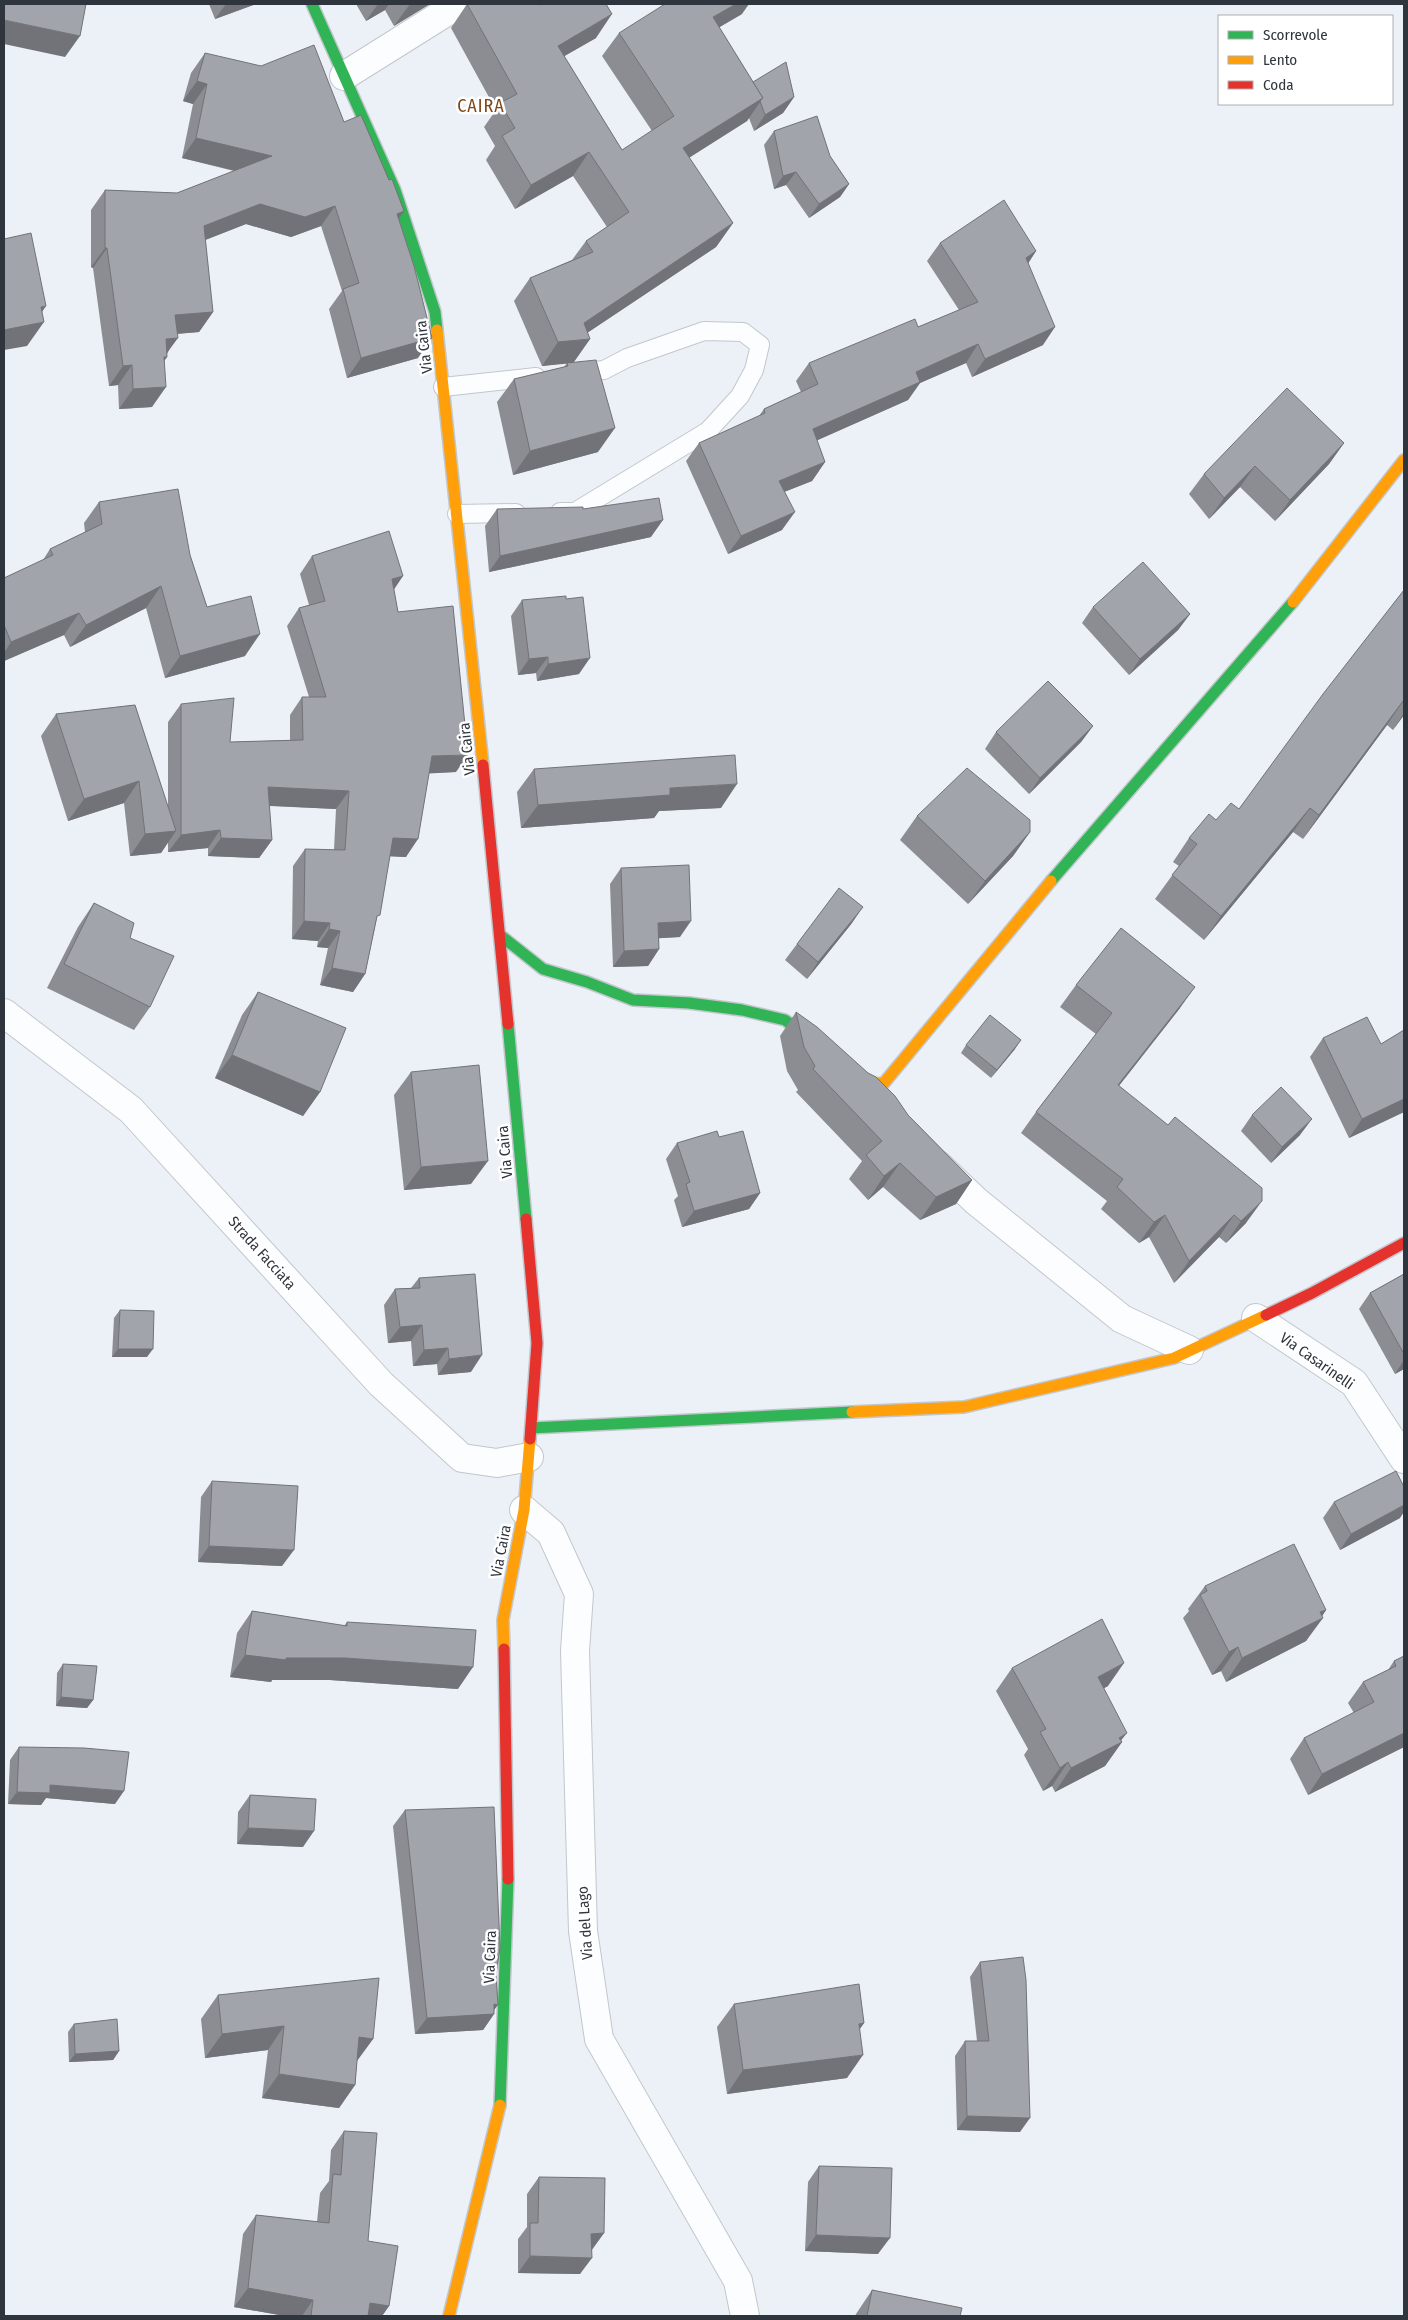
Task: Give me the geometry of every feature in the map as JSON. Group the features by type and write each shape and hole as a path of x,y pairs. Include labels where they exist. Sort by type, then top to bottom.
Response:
{"street":[{"name":"Via Caira","path":"312,4 395,190 435,312 500,935 537,1343 524,1510 503,1620 508,1883 500,2112 448,2316"},
{"path":"344,76 458,4"},
{"path":"841,1066 862,1085 884,1082 1095,829 1301,593 1404,460"},
{"path":"500,935 543,969 587,982 633,1000 689,1003 742,1010 786,1020 829,1055"},
{"name":"Strada Facciata","path":"4,1014 131,1110 381,1384 462,1458 497,1463 529,1457"},
{"path":"884,1082 890,1110"},
{"path":"922,1148 976,1201 1122,1319 1190,1350"},
{"path":"531,1428 964,1407 1174,1358 1312,1293 1404,1243"},
{"name":"Via Casarinelli","path":"1256,1318 1354,1383 1404,1459"},
{"name":"Via del Lago","path":"524,1510 551,1533 579,1594 575,1651 583,1931 600,2040 738,2281 745,2316"}],"lane":[{"path":"443,387 604,370 627,358 704,331 743,332 760,344 754,370 740,396 708,431 575,512 457,514"}],"building":[{"path":"4,4 86,4 80,36 4,20"},
{"path":"467,4 606,4 612,14 558,46 622,150 674,116 619,33 665,4 736,4 713,17 763,98 683,148 733,223 584,323 590,339 558,342 530,278 593,252 586,241 629,212 589,152 531,185 502,136 515,128 500,103 517,94"},
{"path":"314,45 344,122 361,115 389,180 392,179 404,211 397,214 414,266 432,338 361,358 343,289 359,283 335,206 305,217 260,204 204,226 213,312 175,315 178,338 166,339 167,357 164,357 166,387 133,389 132,365 123,366 107,248 105,248 105,190 177,193 272,156 196,138 207,84 197,81 205,53 261,66"},
{"path":"786,62 794,97 765,115 760,101 763,98 753,82"},
{"path":"817,116 830,156 849,184 819,204 796,172 783,176 774,131"},
{"path":"1004,200 1036,251 1026,258 1055,327 985,359 978,344 916,372 920,382 813,429 825,462 779,481 795,512 741,536 699,443 765,413 764,409 818,384 809,363 915,319 918,327 978,302 940,243"},
{"path":"31,233 46,306 41,307 44,322 4,330 4,239"},
{"path":"596,360 615,428 530,451 514,379 568,366 567,363"},
{"path":"1287,388 1344,443 1290,500 1255,466 1224,498 1204,474"},
{"path":"178,489 190,555 207,607 251,596 260,634 180,656 161,586 86,625 79,613 11,642 4,625 4,578 53,555 50,549 102,524 99,502"},
{"path":"659,498 663,520 500,556 497,509 583,507 583,509"},
{"path":"389,531 403,576 392,579 398,612 453,606 468,755 432,756 418,839 393,838 380,915 377,916 365,974 332,968 340,931 329,929 330,923 304,921 305,849 345,850 349,791 268,787 272,840 221,838 220,830 181,835 181,704 234,698 230,742 303,740 302,697 326,697 299,608 325,601 312,556"},
{"path":"1143,562 1190,614 1140,659 1093,607"},
{"path":"1404,590 1404,702 1319,815 1310,808 1221,916 1172,875 1197,844 1189,838 1209,814 1216,820 1231,803 1239,809 1323,694"},
{"path":"566,596 566,599 583,597 590,658 548,664 548,657 529,659 522,600"},
{"path":"1048,681 1093,726 1040,778 996,732"},
{"path":"135,705 176,831 145,834 139,781 84,799 56,714"},
{"path":"735,755 737,784 670,788 670,795 538,805 534,769"},
{"path":"967,768 1030,820 1030,832 985,881 917,816"},
{"path":"689,865 691,921 658,923 659,949 624,951 621,868"},
{"path":"839,888 863,907 818,962 797,944"},
{"path":"94,903 134,923 130,938 174,956 150,1007 64,964"},
{"path":"1121,928 1195,987 1118,1085 1168,1125 1175,1117 1262,1188 1262,1201 1241,1221 1234,1215 1189,1261 1165,1215 1154,1222 1117,1187 1123,1179 1036,1112 1112,1013 1076,985"},
{"path":"258,992 346,1028 320,1092 232,1055"},
{"path":"796,1012 817,1027 868,1073 876,1077 895,1096 908,1115 972,1180 936,1197 900,1163 884,1176 866,1155 882,1141 813,1069 815,1066 804,1047"},
{"path":"990,1015 1021,1040 997,1070 966,1045"},
{"path":"1367,1017 1381,1044 1404,1030 1404,1099 1362,1119 1323,1038"},
{"path":"479,1065 488,1161 421,1167 411,1072"},
{"path":"1281,1087 1312,1119 1282,1147 1252,1115"},
{"path":"717,1131 719,1137 743,1131 760,1193 694,1211 686,1184 690,1182 677,1143"},
{"path":"475,1274 482,1355 449,1359 448,1348 424,1350 422,1325 400,1327 395,1289 420,1288 419,1278"},
{"path":"1404,1274 1404,1354 1370,1293"},
{"path":"120,1310 154,1311 153,1349 118,1349"},
{"path":"1396,1471 1404,1487 1404,1505 1351,1534 1334,1502"},
{"path":"212,1481 298,1486 294,1550 209,1546"},
{"path":"1294,1544 1326,1610 1320,1612 1323,1618 1242,1658 1238,1647 1229,1652 1200,1595 1207,1591 1205,1586"},
{"path":"252,1611 347,1626 347,1622 476,1630 473,1667 345,1658 286,1658 286,1660 245,1655"},
{"path":"1102,1619 1124,1663 1098,1677 1127,1733 1119,1738 1122,1742 1071,1768 1068,1762 1060,1768 1040,1732 1046,1729 1012,1668"},
{"path":"1404,1656 1404,1733 1322,1774 1304,1738 1374,1702 1363,1682 1396,1666 1394,1661"},
{"path":"63,1664 97,1666 93,1700 61,1697"},
{"path":"19,1747 84,1748 129,1752 124,1791 50,1785 50,1793 17,1792"},
{"path":"250,1795 316,1799 314,1831 248,1828"},
{"path":"494,1807 500,1948 496,1975 498,2005 494,2004 494,2014 427,2018 405,1810"},
{"path":"1023,1957 1026,1980 1030,2118 967,2116 965,2041 989,2041 980,1962"},
{"path":"379,1978 373,2039 359,2037 355,2085 279,2074 284,2026 222,2034 218,1995"},
{"path":"859,1984 864,2023 859,2024 863,2055 743,2070 734,2004"},
{"path":"117,2019 119,2051 75,2054 74,2024"},
{"path":"344,2131 377,2133 368,2241 398,2246 389,2306 370,2303 368,2316 311,2316 313,2300 248,2288 256,2215 329,2223 333,2174 341,2175"},
{"path":"819,2166 892,2168 890,2238 816,2235"},
{"path":"539,2177 605,2178 604,2233 591,2234 592,2258 530,2256 530,2223 538,2223"},
{"path":"872,2290 962,2308 960,2316 867,2316"}],"traffic: fast":[{"path":"312,4 395,190 435,312 437,330"},
{"path":"1051,881 1293,602"},
{"path":"500,935 543,969 587,982 633,1000 689,1003 742,1010 785,1020 819,1046"},
{"path":"508,1024 526,1219"},
{"path":"531,1428 852,1412"},
{"path":"500,2105 508,1879"}],"traffic: slow":[{"path":"437,330 483,765"},
{"path":"1293,602 1404,460"},
{"path":"849,1073 862,1085 884,1083 1051,881"},
{"path":"852,1412 964,1407 1174,1358 1266,1315"},
{"path":"504,1649 503,1620 524,1510 530,1439"},
{"path":"449,2316 500,2105"}],"traffic: jam":[{"path":"483,765 508,1024"},
{"path":"526,1219 537,1343 530,1439"},
{"path":"1266,1315 1312,1293 1404,1243"},
{"path":"504,1649 508,1879"}],"district":[{"name":"CAIRA","path":"481,106"}]}
